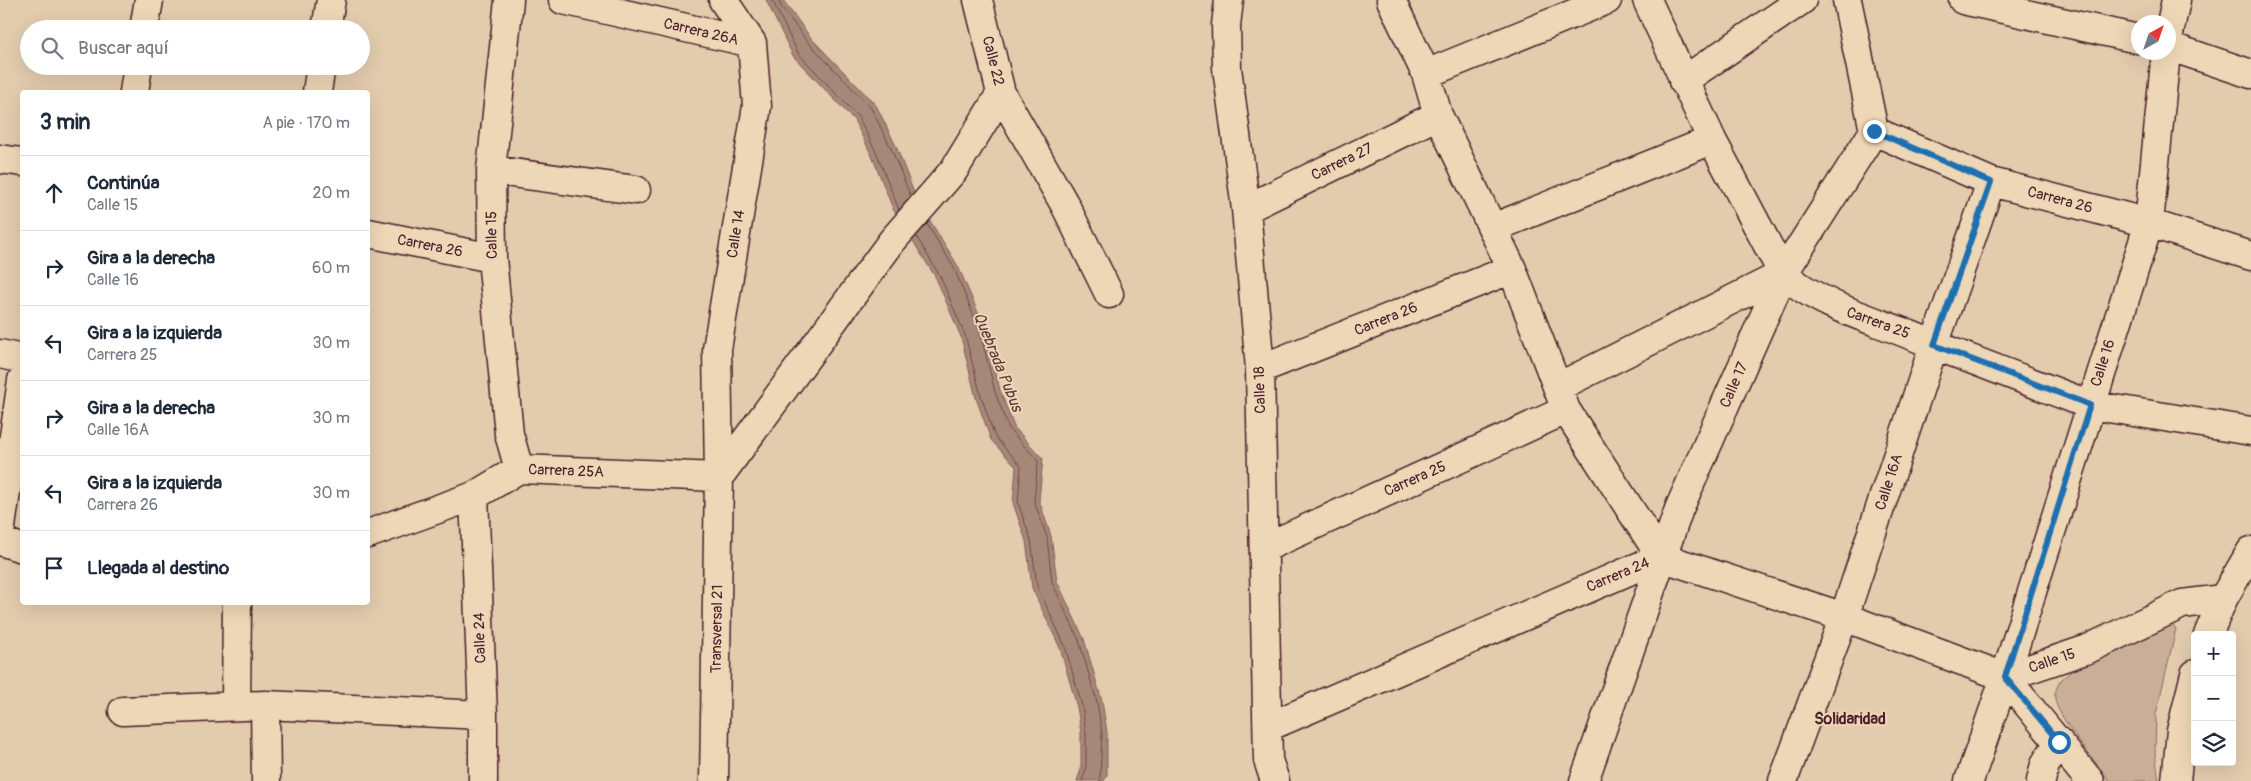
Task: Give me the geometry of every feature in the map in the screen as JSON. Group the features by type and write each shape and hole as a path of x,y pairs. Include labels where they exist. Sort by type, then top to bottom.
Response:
{"street":[{"path":"146,20 149,0"},
{"path":"328,20 331,0"},
{"name":"Calle 15","path":"510,0 491,170 492,258 509,434 519,469"},
{"name":"Carrera 26A","path":"563,0 752,43"},
{"name":"Calle 14","path":"719,477 717,349 757,106 752,43 723,0"},
{"name":"Calle 22","path":"719,477 892,241 954,170 1001,93 978,0"},
{"name":"Calle 18","path":"1229,0 1226,25 1227,68 1246,209 1260,369 1268,760 1275,781"},
{"path":"1391,0 1426,74 1438,115 1512,268 1562,399 1661,557"},
{"path":"1426,74 1606,0"},
{"path":"1647,0 1712,140 1782,274"},
{"path":"1683,81 1802,0"},
{"path":"1847,0 1874,131"},
{"path":"1964,0 2131,37"},
{"path":"2173,15 2176,0"},
{"path":"2176,49 2251,74"},
{"name":"Calle 16","path":"1969,781 2005,677 2149,223 2165,60"},
{"path":"134,90 137,75"},
{"path":"317,90 320,75"},
{"path":"1001,93 1065,205 1109,294"},
{"name":"Carrera 27","path":"1246,209 1438,115"},
{"name":"Carrera 26","path":"1874,131 1991,182 2149,223 2251,256"},
{"name":"Calle 17","path":"1584,781 1679,510 1782,274 1874,131"},
{"path":"1493,228 1712,140"},
{"path":"0,159 20,162"},
{"path":"491,170 636,190"},
{"name":"Calle 16A","path":"1783,781 1844,617 1934,345 1991,182"},
{"name":"Carrera 26","path":"370,233 492,258"},
{"name":"Carrera 26","path":"1260,369 1512,268"},
{"name":"Carrera 25","path":"1264,548 1562,399 1782,274 1802,290 1854,316 1909,334 2090,405 2251,431"},
{"path":"0,354 20,359"},
{"path":"0,534 20,394"},
{"name":"Carrera 25A","path":"370,533 474,496 519,469 719,477"},
{"name":"Transversal 21","path":"714,781 719,477"},
{"name":"Calle 24","path":"474,496 483,715 483,781"},
{"path":"0,541 20,547"},
{"path":"2210,631 2223,599 2251,551"},
{"name":"Carrera 24","path":"1268,727 1661,557 1844,617 2005,677"},
{"name":"Calle 15","path":"2090,781 2005,677 2088,649 2182,604 2223,599"},
{"path":"236,706 237,605"},
{"path":"2176,781 2181,731 2195,676"},
{"path":"123,711 265,705 483,715"},
{"path":"265,705 266,781"},
{"path":"2041,781 2045,764 2059,742"}],"shaded area":[{"path":"2172,624 2176,629 2156,714 2155,752 2159,781 2110,781 2063,718 2055,699 2055,693 2063,678 2087,661 2115,647"}],"water":[{"path":"766,0 783,0 811,38 876,105 896,146 916,198 958,266 985,329 1000,390 1014,427 1043,459 1039,500 1051,536 1057,581 1084,639 1102,701 1107,732 1107,775 1104,781 1077,781 1081,769 1081,733 1077,707 1060,648 1032,588 1026,541 1013,503 1016,467 991,440 976,398 961,337 936,278 893,209 872,156 854,120 793,56"}],"district":[{"name":"Solidaridad","path":"1850,719"}],"route":[{"path":"1874,131 1991,182 1934,345 2090,405 2005,677 2059,742"}],"water label":[{"name":"Quebrada Pubus","path":"998,362"}]}
